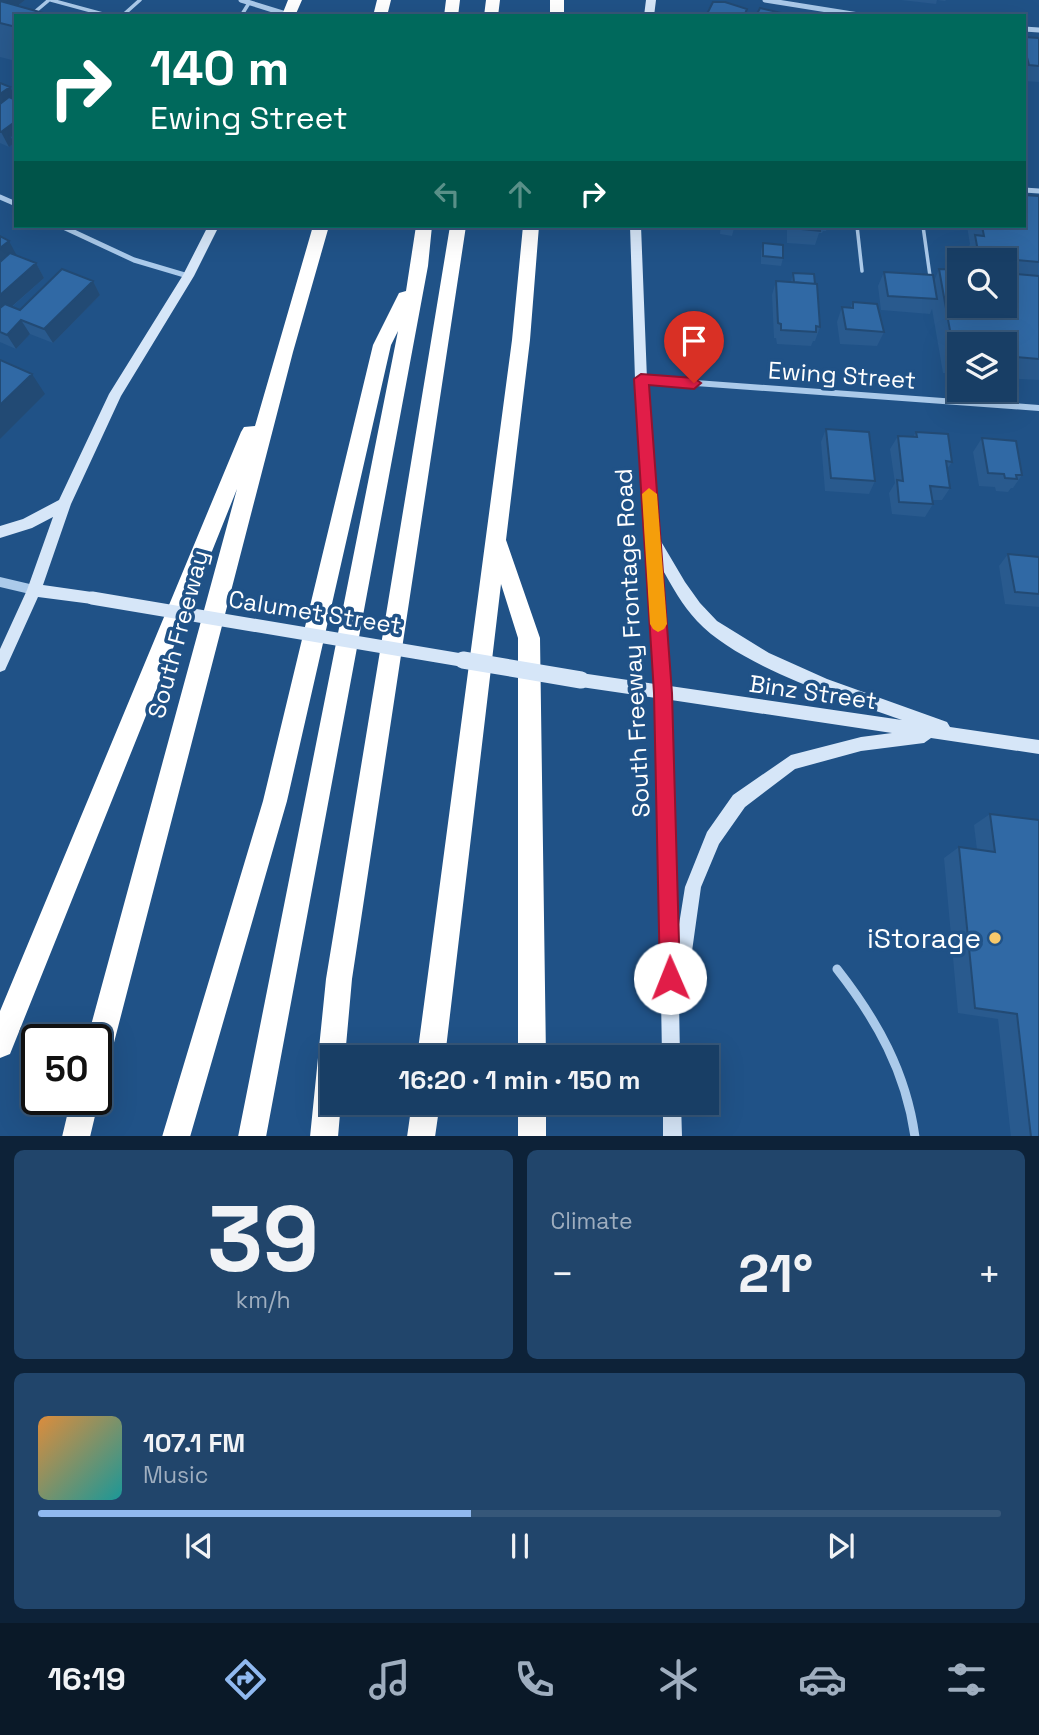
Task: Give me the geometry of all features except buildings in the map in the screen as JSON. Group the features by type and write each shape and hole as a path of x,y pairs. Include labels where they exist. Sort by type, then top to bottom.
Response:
{"highway":[{"name":"South Freeway","path":"105,1024 284,352 320,228"},
{"path":"251,1136 419,267 424,228"},
{"path":"324,1136 339,979 458,228"},
{"path":"433,1045 521,340 531,228"},
{"path":"176,1136 275,801 382,345 419,267"},
{"path":"0,1044 284,352"},
{"path":"497,538 529,638 532,1045"},
{"path":"75,1136 81,1115"},
{"path":"421,1136 424,1115"},
{"path":"532,1115 532,1136"}],"main road":[{"path":"0,665 34,590 64,504 115,394 188,276 212,228"},
{"name":"South Freeway Frontage Road","path":"635,228 641,379 663,693 671,1045"},
{"path":"0,533 27,524 64,504"},
{"path":"652,540 687,597 711,625 760,656 828,685 966,737"},
{"name":"Calumet Street","path":"34,590 581,680"},
{"name":"Binz Street","path":"581,680 1039,747"},
{"path":"671,1030 694,887 713,838 739,801 791,763 861,744 942,733"},
{"path":"673,1115 673,1136"}],"street":[{"path":"241,0 291,8"},
{"path":"765,0 852,14"},
{"path":"65,228 134,260 188,276"},
{"name":"Ewing Street","path":"641,379 1039,408"},
{"name":"Calumet Street","path":"0,582 34,590"},
{"path":"837,969 866,1006 899,1063 913,1114 915,1136"}],"lane":[{"path":"32,14 50,0 97,14"},
{"path":"124,14 140,0"},
{"path":"242,14 249,2"},
{"path":"101,14 107,9"},
{"path":"857,228 862,271"},
{"path":"923,228 930,276"}],"slow traffic":[{"path":"649,494 658,624"}],"place":[{"name":"iStorage","path":"995,938"}],"route":[{"path":"670,978 663,693 641,379 694,383"}]}
